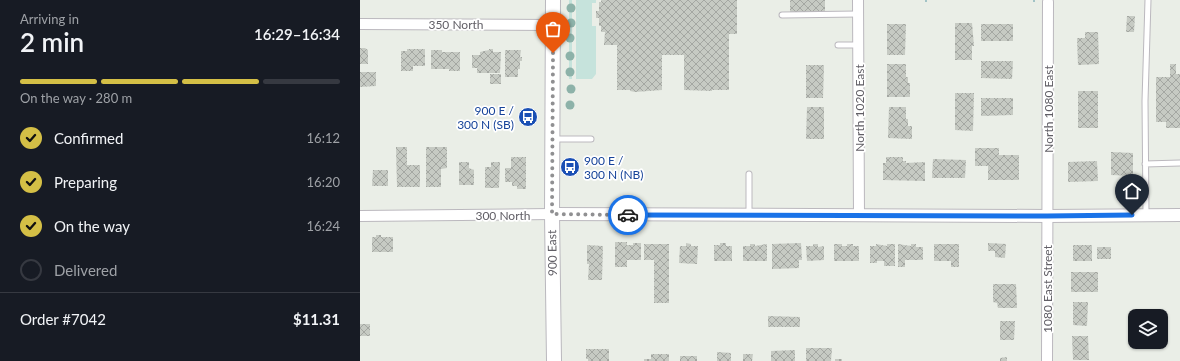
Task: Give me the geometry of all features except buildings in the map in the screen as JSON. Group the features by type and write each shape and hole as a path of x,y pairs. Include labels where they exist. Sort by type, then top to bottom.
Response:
{"main road":[{"name":"900 East","path":"553,0 552,214 554,361"}],"street":[{"name":"North 1020 East","path":"858,0 859,216"},
{"name":"North 1080 East","path":"1047,216 1048,2"},
{"name":"350 North","path":"360,24 553,25"},
{"name":"300 North","path":"360,216 552,214 859,216 1180,215"},
{"name":"1080 East Street","path":"1047,216 1047,361"}],"lane":[{"path":"1146,215 1145,101 1148,0"},
{"path":"782,15 858,14"},
{"path":"838,45 858,45"},
{"path":"552,138 591,139"},
{"path":"1145,164 1180,163"},
{"path":"749,174 749,215"}],"shaded area":[{"path":"569,0 572,0 572,79 569,79"},
{"path":"576,0 596,0 596,3 592,3 592,26 596,26 596,74 592,79 576,79"}],"way so far":[{"path":"553,53 552,214 628,215"}],"place":[{"name":"900 E / 300 N (SB)","path":"528,117"},
{"name":"900 E / 300 N (NB)","path":"570,167"}],"route":[{"path":"628,215 1132,215"}]}
